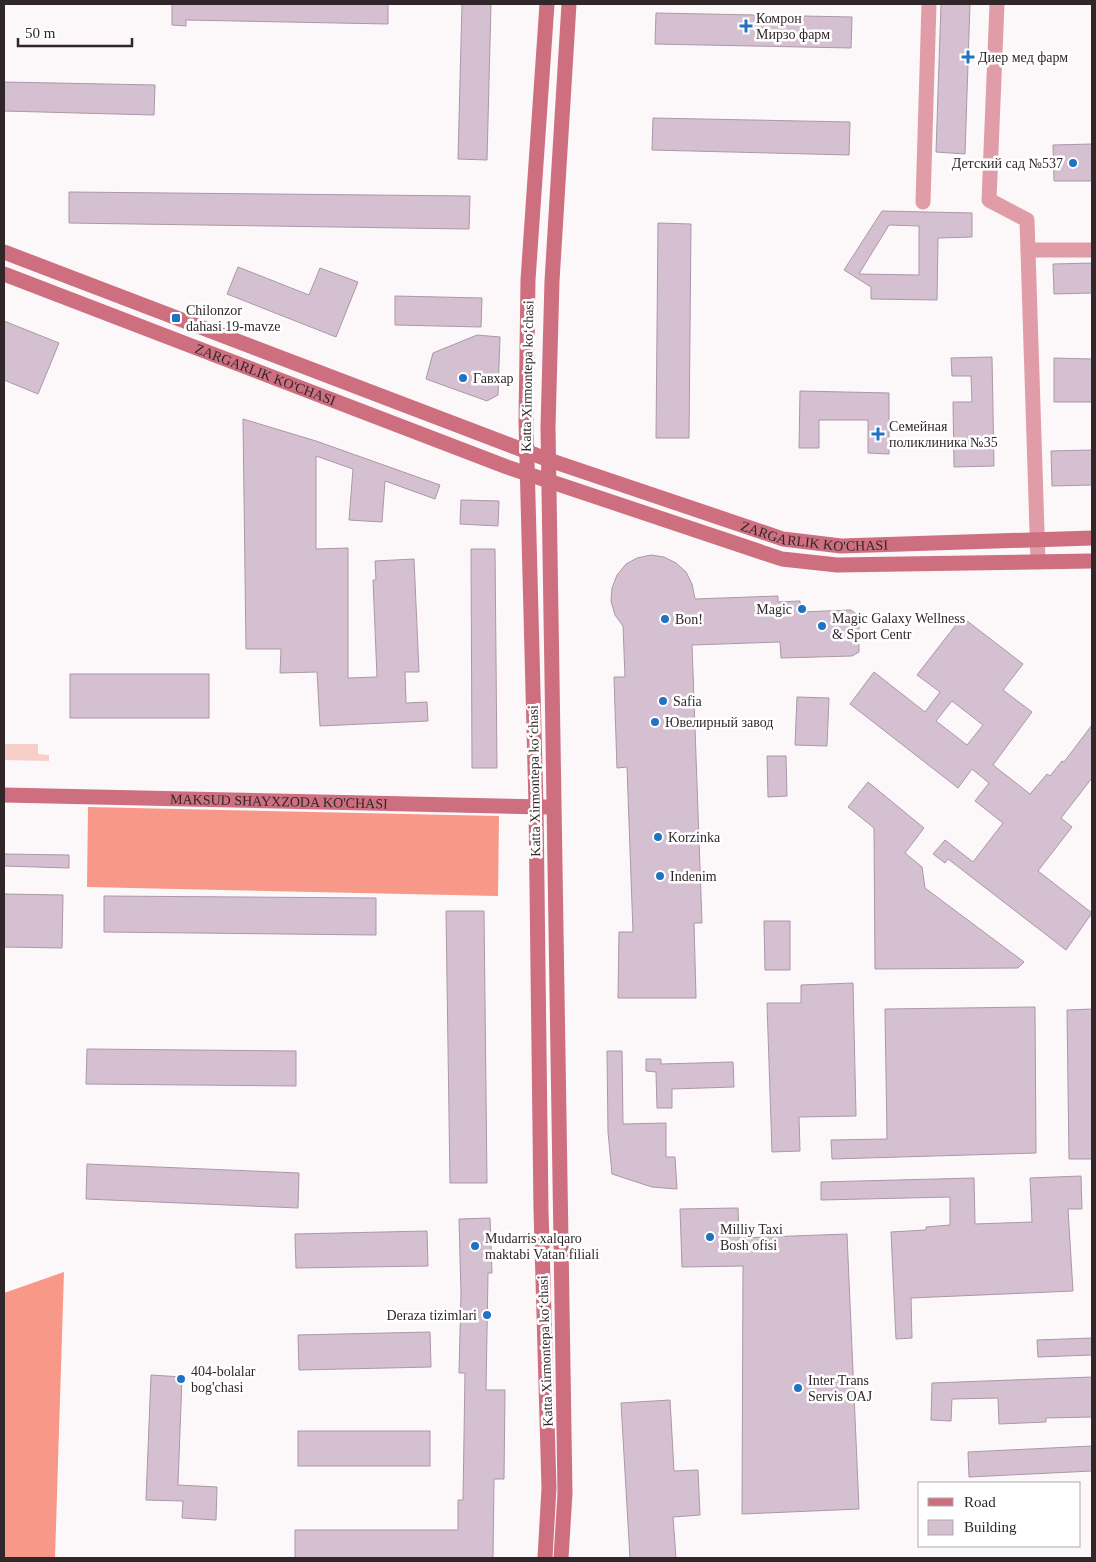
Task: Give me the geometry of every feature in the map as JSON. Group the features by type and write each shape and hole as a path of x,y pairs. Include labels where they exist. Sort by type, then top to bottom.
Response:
{"main road":[{"name":"Katta Xirmontepa koʻchasi","path":"548,4 528,280 526,452 549,482 565,1493 560,1558"},
{"name":"Katta Xirmontepa koʻchasi","path":"545,1558 549,1488 541,1210 536,806 538,467 552,281 569,4"},
{"name":"ZARGARLIK KO'CHASI","path":"4,252 526,452 549,482 782,559 838,565 1092,561"},
{"name":"ZARGARLIK KO'CHASI","path":"4,274 538,467 766,534 800,542 841,546 1092,538"},
{"name":"MAKSUD SHAYXZODA KO'CHASI","path":"4,796 554,807"}],"street":[{"path":"923,202 929,4"},
{"path":"997,4 989,200 1027,220 1038,562"},
{"path":"1028,250 1092,250"}],"shaded area":[{"path":"4,744 38,744 38,754 49,755 49,761 4,760"},
{"path":"88,807 499,816 498,896 87,887"},
{"path":"64,1272 55,1558 4,1558 4,1293"}],"building":[{"path":"172,4 388,4 388,24 186,20 186,26 172,25"},
{"path":"462,4 491,4 487,160 458,159"},
{"path":"941,4 970,4 965,154 936,152"},
{"path":"656,13 852,17 851,48 655,44"},
{"path":"4,82 155,85 154,115 4,111"},
{"path":"653,118 850,122 849,155 652,150"},
{"name":"Детский сад №537","path":"1092,144 1092,181 1054,181 1053,145"},
{"path":"69,192 470,196 469,229 69,223"},
{"path":"882,211 972,213 972,237 938,238 937,300 871,299 871,287 844,270","holes":["889,225 919,226 919,275 859,274"]},
{"path":"658,223 691,224 689,438 656,438"},
{"path":"1092,263 1092,293 1054,294 1053,264"},
{"path":"238,267 309,295 320,268 358,282 336,337 227,294"},
{"path":"395,296 482,298 481,327 395,325"},
{"path":"4,321 59,343 38,394 4,380"},
{"path":"477,335 500,337 498,395 487,401 426,379 433,353"},
{"path":"992,357 994,466 954,467 953,402 972,402 971,376 952,376 951,358"},
{"path":"1054,358 1092,359 1092,402 1054,402"},
{"name":"Семейная поликлиника №35","path":"800,391 889,393 889,454 868,453 868,420 819,420 819,448 799,448"},
{"path":"243,419 316,441 440,485 435,499 385,481 382,522 349,520 353,469 316,456 316,549 348,548 348,678 377,677 373,580 376,580 375,561 414,559 419,672 405,672 406,703 427,702 428,721 320,726 317,672 280,673 281,649 246,649"},
{"path":"1092,450 1092,485 1052,486 1051,451"},
{"path":"461,500 499,501 498,526 460,524"},
{"path":"471,549 495,549 497,768 472,768"},
{"name":"Ювелирный завод","path":"651,555 664,557 676,563 686,572 692,584 695,599 778,596 778,602 800,601 801,612 851,610 859,616 859,652 852,656 781,658 780,642 692,645 702,923 694,923 696,998 618,998 619,932 633,932 627,767 617,768 614,677 625,677 623,626 615,615 611,601 612,588 617,575 626,564 637,558"},
{"path":"962,617 1023,664 1003,690 1032,712 993,765 1030,794 1047,774 1050,776 1062,761 1064,762 1092,725 1092,778 1061,818 1072,827 1038,871 1092,913 1066,950 948,859 945,863 933,854 945,840 973,862 1003,823 975,801 989,783 972,769 958,788 850,704 874,672 925,712 940,692 917,675","holes":["952,701 983,725 967,745 936,721"]},
{"path":"70,674 209,674 209,718 70,718"},
{"path":"797,697 829,698 827,746 795,745"},
{"path":"767,756 786,756 787,796 768,797"},
{"path":"868,782 924,828 905,853 922,867 925,888 1024,962 1018,968 875,969 874,828 848,807"},
{"path":"4,854 69,855 69,868 4,866"},
{"path":"4,894 63,895 62,948 4,947"},
{"path":"104,896 376,898 376,935 104,932"},
{"path":"446,911 484,911 487,1183 450,1183"},
{"path":"764,921 790,921 790,970 765,970"},
{"path":"853,983 856,1116 799,1117 800,1151 772,1152 767,1003 801,1003 801,985"},
{"path":"1035,1007 1036,1153 832,1159 831,1140 887,1139 885,1009"},
{"path":"1092,1009 1092,1159 1069,1159 1067,1010"},
{"path":"87,1049 296,1051 296,1086 86,1084"},
{"path":"607,1051 622,1051 623,1124 666,1123 666,1157 675,1157 677,1189 652,1187 612,1174 608,1132"},
{"path":"646,1059 661,1059 661,1064 733,1062 734,1087 672,1089 672,1108 657,1108 656,1072 646,1071"},
{"path":"87,1164 299,1173 298,1208 86,1199"},
{"path":"1081,1176 1082,1209 1068,1209 1073,1291 911,1298 912,1338 896,1339 891,1232 926,1230 926,1227 950,1225 950,1197 821,1200 821,1182 974,1178 975,1224 1032,1222 1030,1178"},
{"name":"Inter Trans Servis OAJ","path":"738,1208 739,1238 847,1234 859,1509 742,1514 743,1266 682,1267 680,1209"},
{"path":"490,1218 492,1273 488,1273 486,1390 505,1390 504,1479 494,1479 493,1558 295,1558 295,1530 458,1530 458,1500 463,1500 465,1373 459,1373 461,1294 459,1219"},
{"path":"427,1231 428,1266 296,1268 295,1234"},
{"path":"430,1332 431,1367 299,1370 298,1335"},
{"path":"1092,1338 1092,1355 1038,1357 1037,1340"},
{"path":"151,1375 182,1377 178,1485 217,1487 216,1520 182,1518 183,1501 146,1500"},
{"path":"1092,1377 1092,1417 1046,1418 1046,1422 999,1424 998,1398 952,1399 951,1421 931,1420 932,1383"},
{"path":"670,1400 674,1471 698,1470 700,1515 673,1517 676,1558 630,1558 621,1403"},
{"path":"298,1431 430,1431 430,1466 298,1466"},
{"path":"1092,1446 1092,1471 969,1477 968,1452"}],"place":[{"name":"Комрон Мирзо фарм","path":"746,26"},
{"name":"Диер мед фарм","path":"968,57"},
{"name":"Детский сад №537","path":"1073,163"},
{"name":"Chilonzor dahasi 19-mavze","path":"176,318"},
{"name":"Гавхар","path":"463,378"},
{"name":"Семейная поликлиника №35","path":"878,434"},
{"name":"Magic","path":"802,609"},
{"name":"Bon!","path":"665,619"},
{"name":"Magic Galaxy Wellness & Sport Centr","path":"822,626"},
{"name":"Safia","path":"663,701"},
{"name":"Ювелирный завод","path":"655,722"},
{"name":"Korzinka","path":"658,837"},
{"name":"Indenim","path":"660,876"},
{"name":"Milliy Taxi Bosh ofisi","path":"710,1237"},
{"name":"Mudarris xalqaro maktabi Vatan filiali","path":"475,1246"},
{"name":"Deraza tizimlari","path":"487,1315"},
{"name":"404-bolalar bog'chasi","path":"181,1379"},
{"name":"Inter Trans Servis OAJ","path":"798,1388"}]}
